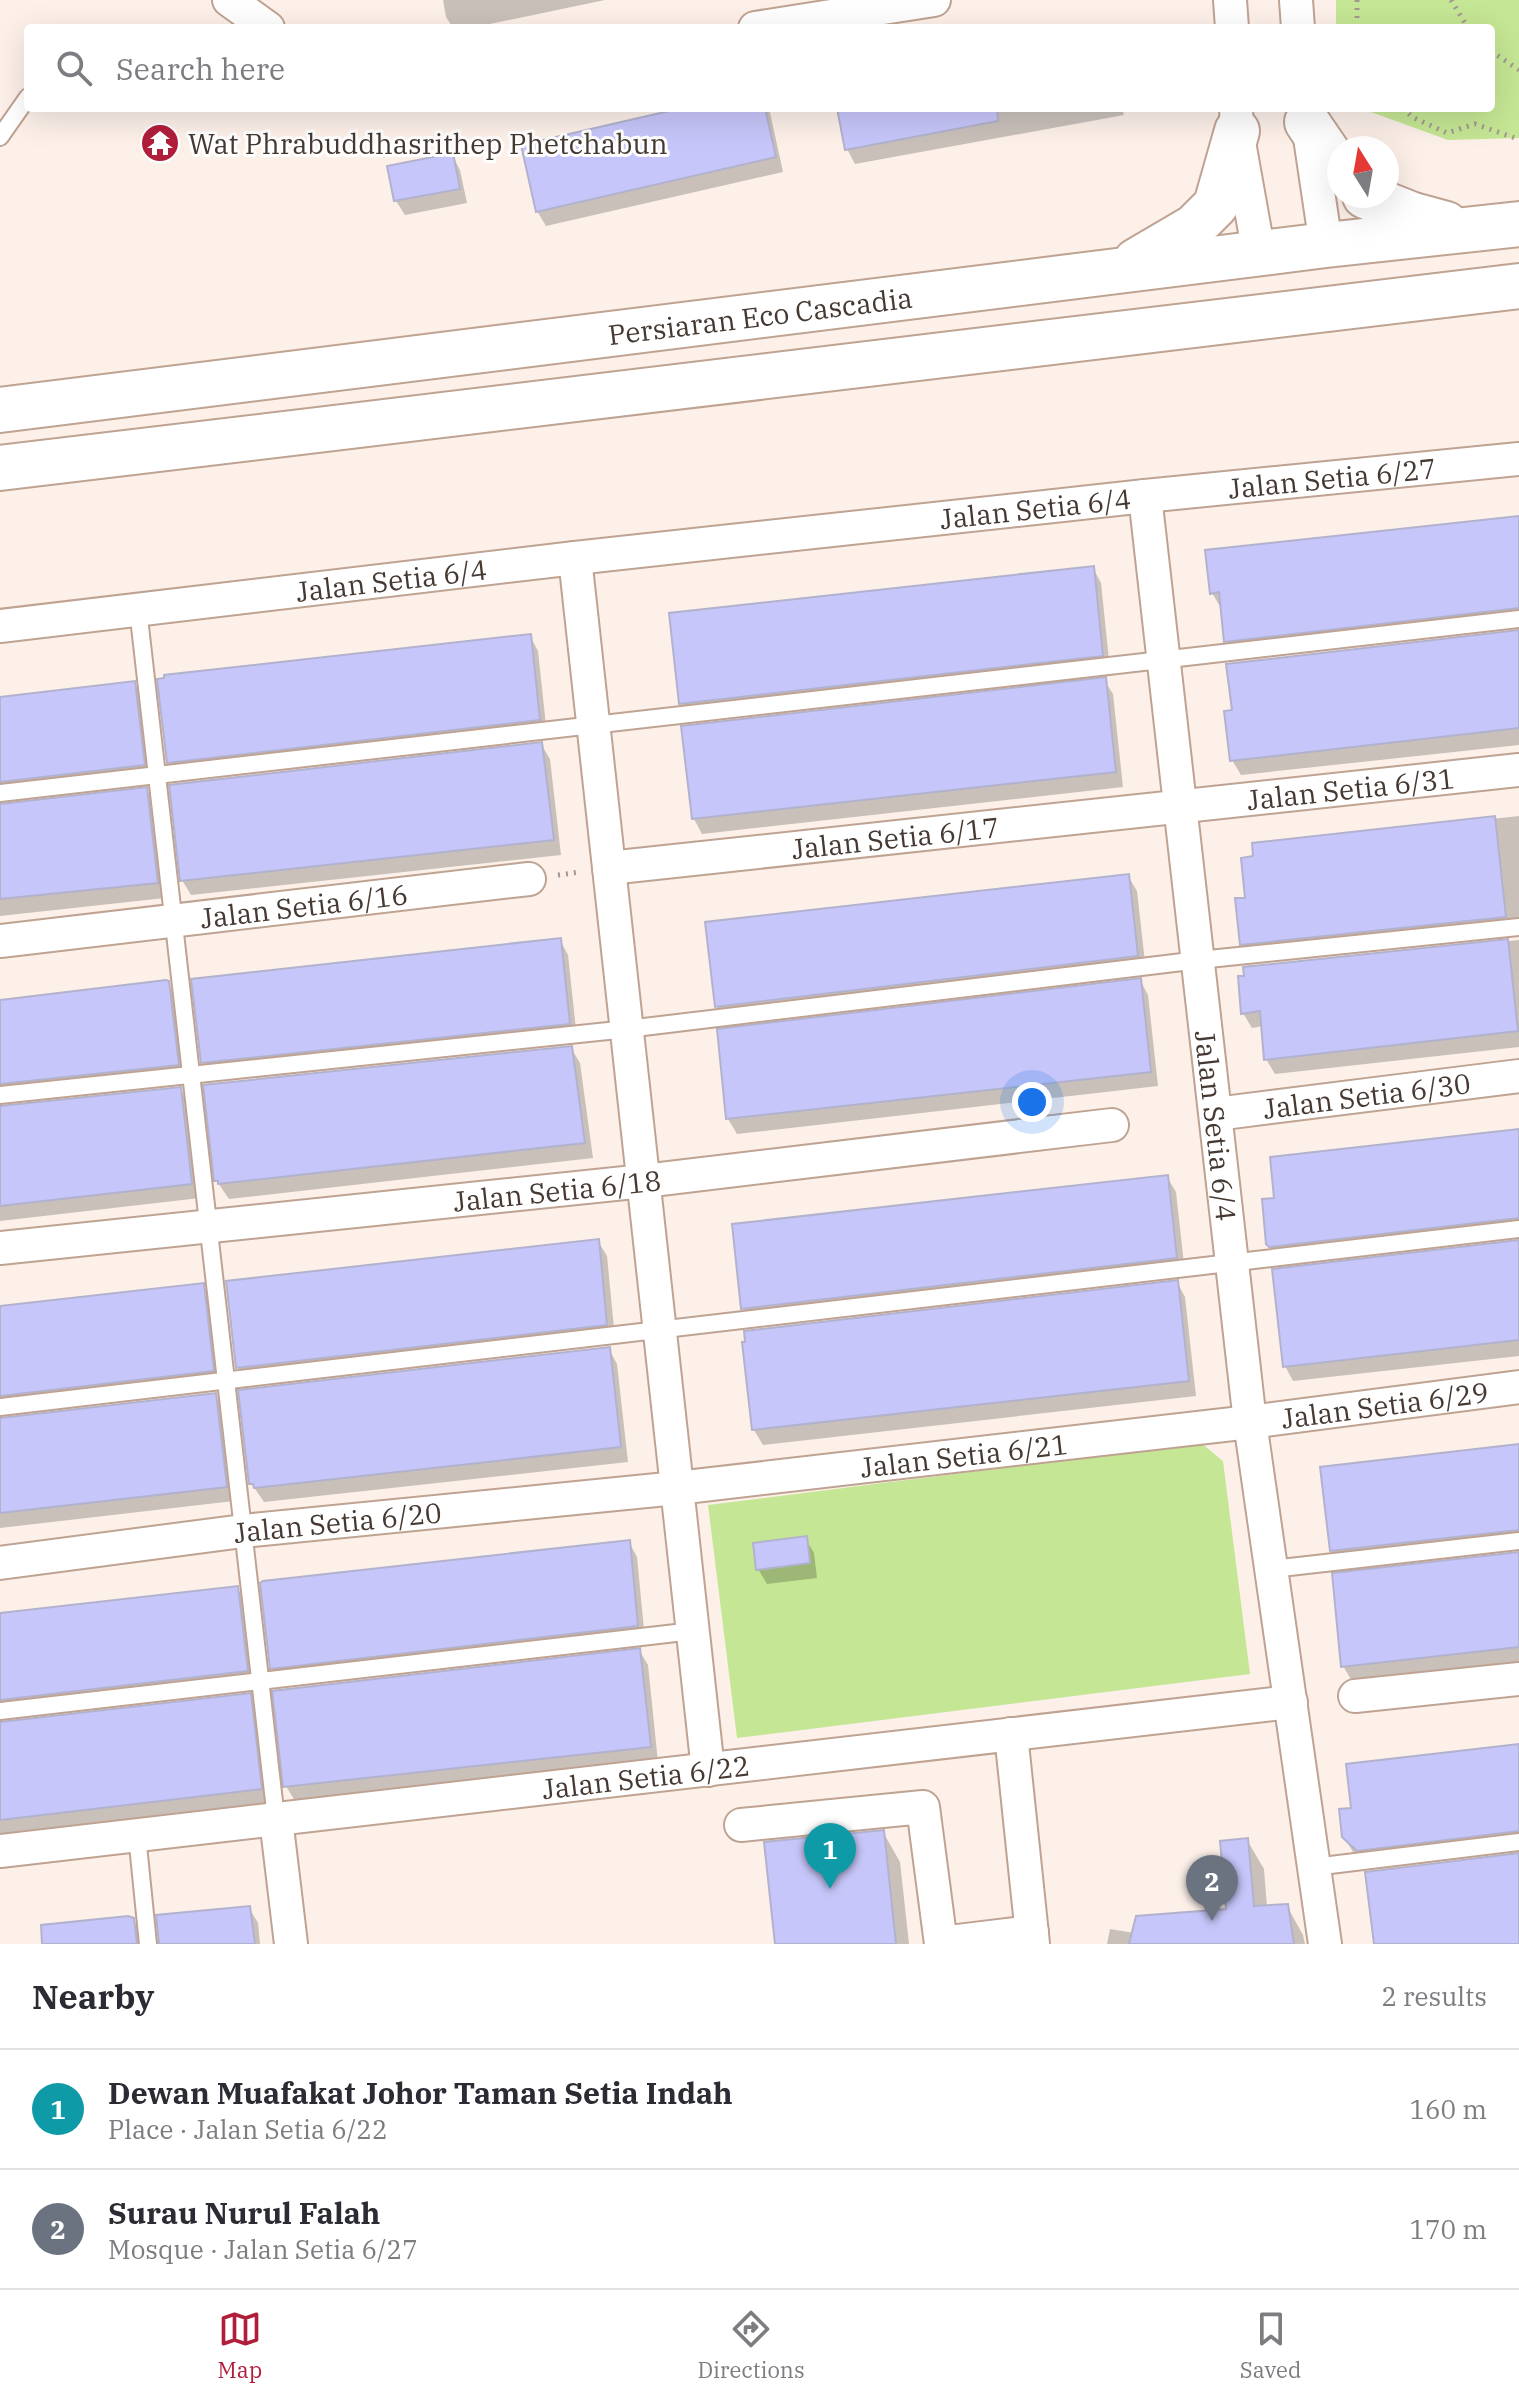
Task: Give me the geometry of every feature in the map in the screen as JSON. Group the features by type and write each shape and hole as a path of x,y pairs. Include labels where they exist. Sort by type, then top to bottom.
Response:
{"main road":[{"path":"1306,115 1327,149"},
{"path":"1112,271 1148,255 1194,227 1216,205 1236,120"},
{"path":"1395,208 1469,230"},
{"name":"Persiaran Eco Cascadia","path":"0,410 1112,271 1274,265 1326,245 1519,224"},
{"path":"1172,329 1228,316 1264,295 1274,265 1337,297 1394,302"},
{"path":"0,468 1519,286"}],"street":[{"path":"229,0 262,24"},
{"path":"781,24 934,0"},
{"path":"1230,0 1232,24"},
{"path":"1296,0 1298,24"},
{"path":"1306,115 1326,245"},
{"path":"1236,120 1274,265"},
{"name":"Jalan Setia 6/27","path":"1145,496 1519,459"},
{"name":"Jalan Setia 6/4","path":"0,626 575,558 1145,496 1250,1422 1291,1702"},
{"path":"575,558 708,1770"},
{"name":"Jalan Setia 6/31","path":"1182,807 1519,770"},
{"name":"Jalan Setia 6/17","path":"609,868 1182,807"},
{"name":"Jalan Setia 6/16","path":"0,941 529,879"},
{"name":"Jalan Setia 6/30","path":"1216,1114 1519,1076"},
{"name":"Jalan Setia 6/18","path":"0,1248 644,1181 1112,1125"},
{"name":"Jalan Setia 6/29","path":"1250,1422 1519,1387"},
{"name":"Jalan Setia 6/21","path":"677,1488 1250,1422"},
{"name":"Jalan Setia 6/20","path":"0,1563 243,1531 677,1488"},
{"path":"1355,1696 1519,1679"},
{"path":"1291,1702 1325,1944"},
{"name":"Jalan Setia 6/22","path":"0,1851 1291,1702"},
{"path":"741,1825 923,1807 941,1944 1033,1938 1011,1734"},
{"path":"276,1819 291,1944"}],"lane":[{"path":"0,137 24,103"},
{"path":"138,609 276,1819"},
{"path":"0,793 1519,619"},
{"path":"0,1095 627,1029 1199,960 1519,927"},
{"path":"0,1407 1519,1229"},
{"path":"1272,1569 1519,1541"},
{"path":"0,1711 693,1631"},
{"path":"137,1835 148,1944"},
{"path":"1314,1867 1519,1842"}],"path":[{"path":"1357,0 1357,24"},
{"path":"1451,0 1466,24"},
{"path":"1495,54 1519,70"},
{"path":"1407,112 1447,133 1475,124 1519,137"},
{"path":"529,879 609,868"}],"green space":[{"path":"1336,0 1519,0 1519,138 1448,140 1371,112 1495,112 1495,24 1336,24"},
{"path":"1201,1443 1223,1461 1250,1674 737,1738 708,1505"}],"building":[{"path":"665,112 766,112 776,157 536,212 521,145"},
{"path":"838,112 997,112 998,121 845,150"},
{"path":"453,153 460,189 394,201 387,166"},
{"path":"1519,516 1519,608 1224,642 1219,592 1210,594 1205,550"},
{"path":"1094,566 1103,656 679,704 669,613"},
{"path":"1519,630 1519,728 1230,761 1224,711 1232,710 1226,664"},
{"path":"531,634 540,720 167,763 157,679 164,678 164,675"},
{"path":"1106,677 1116,772 692,819 681,726"},
{"path":"135,681 145,765 0,782 0,697"},
{"path":"542,742 554,840 180,881 169,785"},
{"path":"147,787 158,883 0,899 0,804"},
{"path":"1495,816 1506,917 1240,945 1235,898 1245,898 1241,858 1253,856 1252,843"},
{"path":"1129,874 1138,956 715,1007 705,922"},
{"path":"561,938 570,1024 201,1063 191,979"},
{"path":"1508,939 1518,1031 1264,1060 1260,1011 1241,1014 1238,976 1244,976 1243,967"},
{"path":"1141,978 1151,1072 726,1119 717,1029"},
{"path":"169,981 179,1065 0,1084 0,1000"},
{"path":"572,1046 585,1143 218,1184 214,1181 203,1085"},
{"path":"181,1087 192,1184 0,1206 0,1106"},
{"path":"1519,1129 1519,1218 1269,1247 1266,1244 1262,1199 1274,1198 1270,1157"},
{"path":"1168,1175 1177,1258 741,1309 732,1224"},
{"path":"599,1239 607,1325 236,1368 226,1281"},
{"path":"1519,1240 1519,1340 1283,1367 1272,1269"},
{"path":"1178,1280 1189,1381 752,1430 742,1342 745,1342 744,1331"},
{"path":"204,1283 214,1371 0,1396 0,1306"},
{"path":"610,1347 621,1447 254,1488 253,1484 249,1484 238,1390"},
{"path":"216,1393 227,1487 0,1513 0,1418"},
{"path":"1519,1444 1519,1530 1330,1551 1320,1467"},
{"path":"807,1536 810,1563 756,1570 753,1543"},
{"path":"630,1540 638,1626 270,1669 260,1583 263,1581"},
{"path":"1519,1552 1519,1647 1341,1667 1332,1573"},
{"path":"238,1586 248,1671 0,1700 0,1613"},
{"path":"640,1648 651,1747 283,1787 272,1691"},
{"path":"251,1693 262,1789 0,1820 0,1722"},
{"path":"1519,1744 1519,1831 1357,1851 1342,1837 1339,1809 1351,1808 1346,1764"},
{"path":"884,1830 896,1944 775,1944 764,1842"},
{"path":"1248,1838 1254,1906 1288,1904 1294,1944 1129,1944 1136,1916 1226,1909 1220,1841"},
{"path":"1519,1853 1519,1944 1374,1944 1365,1872"},
{"path":"250,1906 255,1944 159,1944 156,1915"},
{"path":"128,1916 134,1918 137,1944 42,1944 41,1925"}],"place":[{"name":"Wat Phrabuddhasrithep Phetchabun","path":"160,143"},
{"name":"Dewan Muafakat Johor Taman Setia Indah","path":"830,1889"},
{"name":"Surau Nurul Falah","path":"1212,1921"}]}
